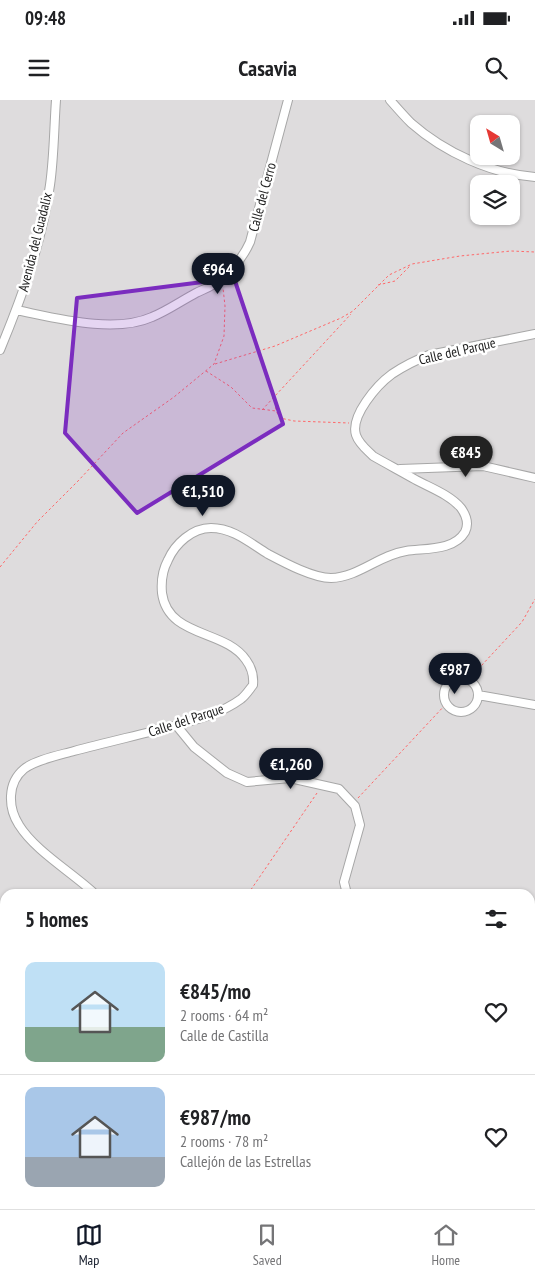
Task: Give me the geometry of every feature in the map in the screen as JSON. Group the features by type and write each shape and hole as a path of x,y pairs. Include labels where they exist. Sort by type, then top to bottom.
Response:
{"street":[{"name":"Avenida del Guadalix","path":"0,350 16,310 38,243 47,204 52,164 56,100"},
{"name":"Calle del Cerro","path":"16,310 67,320 117,325 151,318 222,278 244,254 250,242 288,100"},
{"path":"390,100 411,123 438,144 488,167 518,175 535,177"},
{"name":"Calle del Parque","path":"90,889 35,844 18,824 11,792 12,785 23,769 44,760 199,719 231,705 248,692 253,685 253,673 243,655 233,646 177,622 165,605 162,586 163,573 168,560 181,542 200,529 222,529 245,539 269,554 305,572 316,576 332,578 352,573 402,551 443,546 456,542 467,526 466,516 461,508 443,494 373,456 365,449 357,437 356,423 360,412 379,386 414,360 429,354 535,334"},
{"path":"398,470 484,466 535,478"},
{"path":"463,678 468,680 476,687 478,695 476,703 470,709 463,712 454,711 446,704 444,691 448,683 455,679 463,678"},
{"path":"478,695 535,705"},
{"path":"176,725 194,747 226,773 247,782 290,778 339,789 353,804 360,825 344,882 346,889"}],"path":[{"path":"262,410 353,311 389,275 412,264 468,255 510,251 535,252"},
{"path":"378,285 395,281 412,264"},
{"path":"214,364 224,336 225,306 222,278"},
{"path":"0,567 37,522 123,433 174,397 214,364 275,346 353,311"},
{"path":"205,371 231,387 252,408 276,411"},
{"path":"274,396 276,411 280,418 294,421 356,423"},
{"path":"468,680 522,622 535,598"},
{"path":"353,804 446,704"},
{"path":"251,889 323,786"}],"highlighted area":[{"path":"234,278 283,424 137,513 65,433 77,298"}],"shaded area":[{"path":"0,100 535,100 535,889 0,889"}]}
